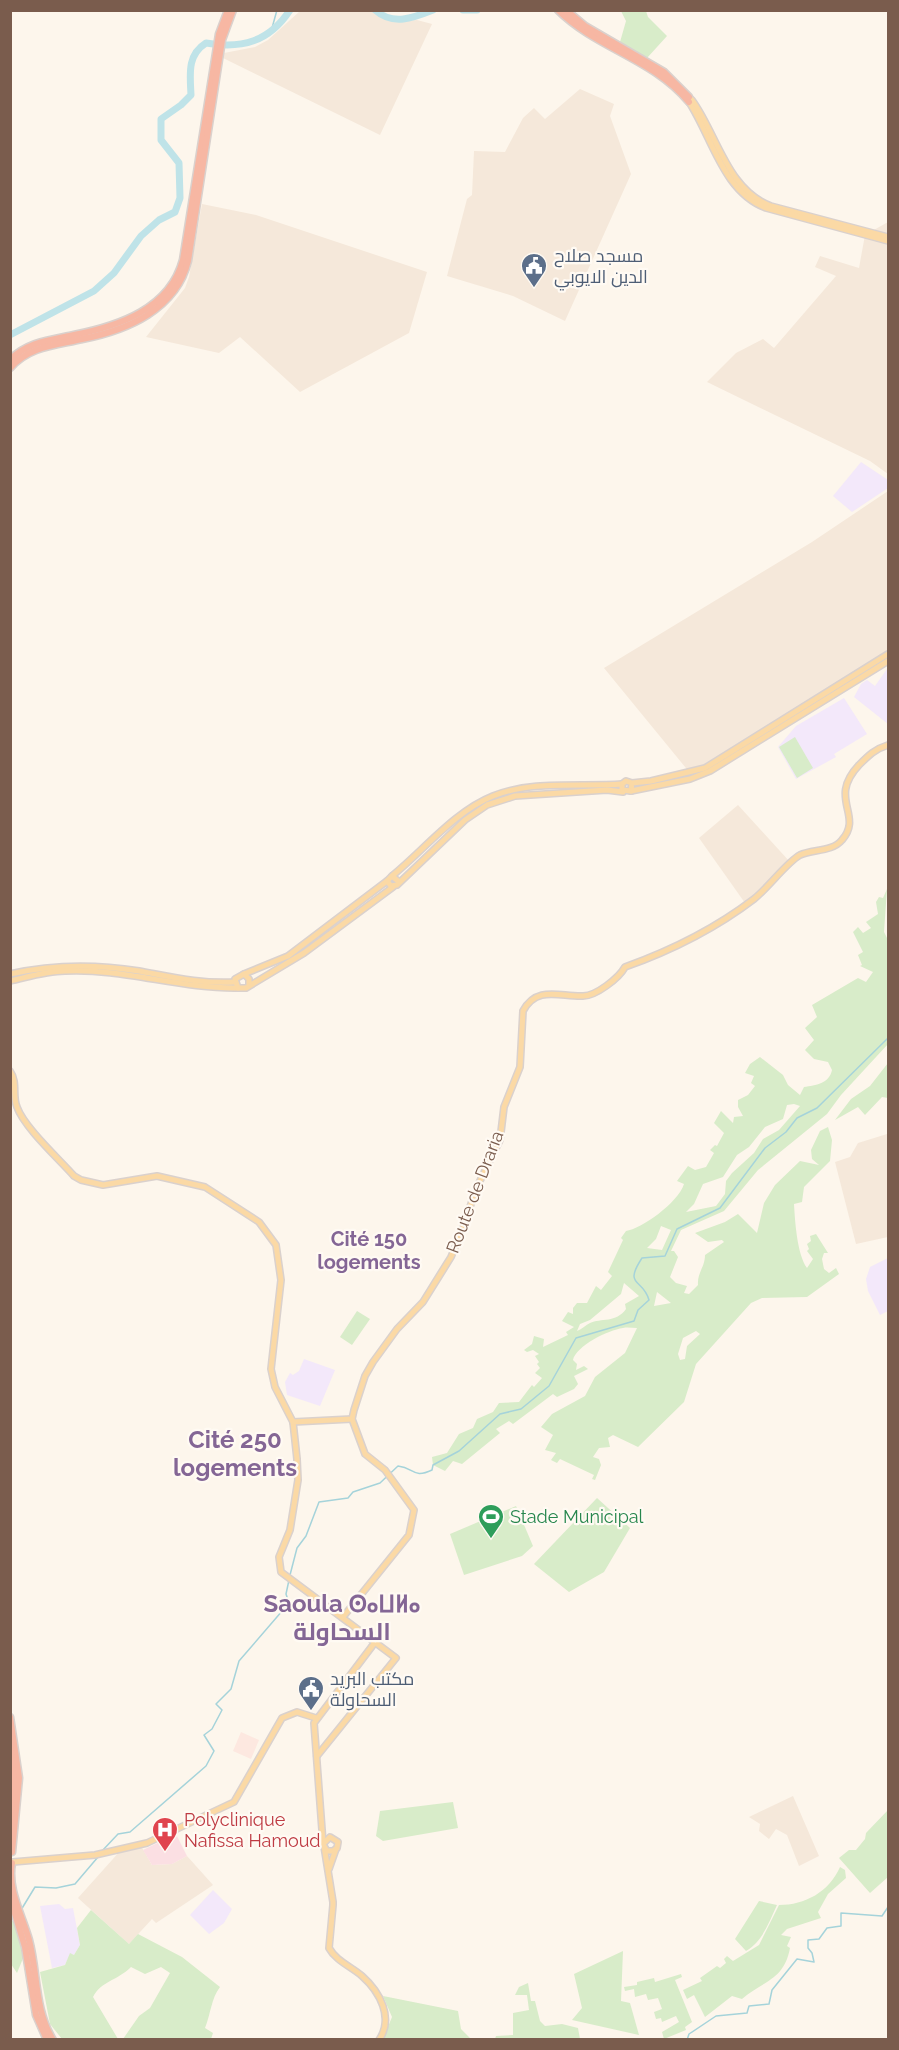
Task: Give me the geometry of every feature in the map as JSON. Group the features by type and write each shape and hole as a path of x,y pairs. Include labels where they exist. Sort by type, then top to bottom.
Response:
{"highway":[{"path":"10,368 22,357 37,349 102,335 125,326 156,310 173,295 188,261 220,40 228,10"},
{"path":"220,40 233,10"},
{"path":"558,10 579,27 661,75 690,101"},
{"path":"566,10 585,26 664,72 690,101"},
{"path":"10,360 23,349 36,344 116,324 152,306 173,285 183,260 219,52"},
{"path":"10,1717 19,1778 11,1878 15,1906"},
{"path":"10,1742 14,1782 10,1821"},
{"path":"10,1897 30,1944 41,2013 53,2040"},
{"path":"20,1920 36,2015 47,2040"}],"main road":[{"path":"690,101 732,182 752,202 766,208 888,239"},
{"path":"236,985 238,976 288,956 387,881 467,810 494,795 532,788 621,784 626,781 632,783 690,774 705,768 888,654"},
{"path":"10,974 49,969 89,971 203,988 236,985 244,988 304,953 393,886 465,820 496,801 519,795 623,792 690,779 710,771 888,661"},
{"name":"Route de Draria","path":"352,1419 358,1392 373,1362 397,1329 423,1302 451,1257 462,1231 476,1188 500,1140 504,1107 520,1068 523,1011 526,1005 534,998 547,994 585,996 615,981 625,967 677,945 722,921 766,890 800,855 837,845 848,831 850,821 844,794 850,775 869,754 888,745"},
{"path":"631,791 632,783"},
{"path":"621,784 623,792"},
{"path":"392,876 398,881"},
{"path":"387,881 393,886"},
{"path":"10,981 49,969"},
{"path":"244,975 249,979 249,984"},
{"path":"10,1071 14,1076 15,1101 21,1114 74,1176 103,1185 130,1182 148,1176 190,1183 220,1195 245,1211 268,1230 279,1256 281,1280 271,1369 275,1387 293,1422 297,1441 297,1480 290,1530 279,1557 283,1575 376,1641 396,1658 317,1756"},
{"path":"293,1422 352,1419 365,1454 385,1470 414,1510 409,1535 343,1617"},
{"path":"376,1641 316,1718 314,1731 323,1845 333,1905 329,1948 333,1955 362,1976 376,1992 386,2016 386,2024 379,2040"},
{"path":"12,1863 25,1859 95,1855 157,1840 234,1802 282,1718 297,1712 316,1718"},
{"path":"322,1829 338,1842 331,1860 329,1876"},
{"path":"323,1845 326,1838 333,1837"},
{"path":"323,1845 329,1851 336,1849"},
{"path":"12,1852 25,1859"}],"shaded area":[{"path":"300,11 379,11 400,21 417,20 432,24 380,135 223,58 224,53 255,47 268,40"},
{"path":"580,89 614,104 610,116 631,174 565,321 513,296 447,276 467,199 472,195 474,151 505,152 523,118 534,108 545,119"},
{"path":"202,204 256,215 427,272 409,333 300,392 240,337 219,353 146,337 185,288"},
{"path":"888,222 888,474 870,461 707,382 736,353 763,339 774,348 836,276 815,267 820,256 859,268 865,235"},
{"path":"861,462 888,480 888,488 852,512 833,496"},
{"path":"888,491 888,651 690,773 604,668 812,542"},
{"path":"887,669 888,724 854,697 861,684 867,680 875,686"},
{"path":"844,698 867,734 834,754 836,757 796,779 778,747 796,726"},
{"path":"738,805 790,862 745,903 699,838"},
{"path":"887,1134 888,1237 856,1244 835,1162 850,1157 858,1143"},
{"path":"888,1258 888,1311 880,1315 868,1291 866,1279 870,1267"},
{"path":"304,1359 335,1370 320,1406 287,1395 285,1382 290,1373 293,1375 299,1371"},
{"path":"241,1732 259,1740 251,1759 233,1751"},
{"path":"793,1796 819,1856 799,1866 787,1835 776,1829 769,1839 759,1831 760,1824 749,1817"},
{"name":"Polyclinique Nafissa Hamoud","path":"176,1834 187,1856 172,1864 152,1865 143,1850"},
{"path":"141,1846 152,1865 172,1864 187,1856 213,1885 156,1923 152,1919 129,1944 78,1898 121,1850"},
{"path":"213,1890 232,1909 224,1923 209,1934 190,1915"},
{"path":"59,1904 65,1909 73,1908 80,1945 74,1955 70,1954 65,1965 52,1968 40,1906"}],"green space":[{"path":"621,11 646,11 648,17 667,36 647,58 620,42 626,21"},
{"path":"795,737 813,768 797,778 779,747"},
{"path":"887,889 884,932 888,940 888,1044 841,1095 827,1114 758,1170 724,1211 681,1230 671,1251 674,1251 678,1257 670,1277 676,1283 687,1286 684,1293 689,1294 698,1285 705,1255 724,1242 722,1240 708,1242 695,1233 725,1222 738,1214 757,1233 764,1203 775,1185 800,1161 819,1165 812,1159 811,1150 820,1131 828,1127 832,1140 830,1161 804,1187 802,1202 794,1204 794,1211 799,1246 807,1268 813,1259 807,1251 809,1249 807,1244 811,1241 810,1236 816,1234 828,1253 824,1253 822,1259 824,1269 829,1273 836,1268 839,1274 807,1297 762,1298 751,1303 696,1364 684,1402 638,1447 613,1435 608,1438 610,1447 599,1448 593,1457 599,1459 601,1465 595,1480 592,1479 594,1475 560,1459 557,1463 551,1460 556,1453 545,1450 553,1435 541,1427 552,1414 585,1396 595,1377 625,1353 637,1328 617,1329 580,1349 573,1360 577,1364 576,1370 584,1366 588,1369 574,1376 578,1384 574,1389 557,1397 553,1394 513,1424 509,1421 496,1429 500,1433 462,1464 453,1461 445,1471 433,1465 432,1457 447,1453 459,1434 473,1428 477,1419 493,1412 499,1403 519,1402 532,1385 534,1387 542,1378 535,1373 540,1368 535,1356 539,1354 533,1350 527,1352 524,1350 532,1344 534,1336 544,1339 543,1347 568,1335 566,1332 574,1327 562,1321 568,1312 573,1314 573,1308 577,1303 587,1303 596,1286 601,1290 612,1276 608,1272 626,1231 649,1220 675,1199 684,1184 677,1181 688,1166 695,1170 706,1167 714,1153 710,1150 715,1145 717,1146 724,1133 714,1123 721,1111 733,1123 734,1117 743,1116 738,1107 738,1100 748,1095 755,1086 751,1083 754,1076 745,1073 750,1064 760,1057 783,1075 788,1085 800,1095 804,1087 821,1083 828,1078 832,1070 828,1062 814,1059 805,1050 814,1040 805,1028 817,1017 812,1005 858,978 866,982 873,972 860,966 862,965 858,955 863,952 853,932 858,927 863,933 871,928 866,922 878,914 876,902 879,897 883,898","holes":["787,1105 800,1106 779,1130 763,1139 754,1153 732,1173 726,1181 725,1194 716,1206 686,1212 694,1204 703,1184 723,1177 737,1155 749,1147 765,1127 783,1119","661,1226 671,1230 662,1250 647,1248 656,1239","624,1283 639,1296 625,1304 626,1309 618,1316 590,1323 577,1331 580,1324 590,1320 621,1294","657,1292 671,1303 654,1306","696,1331 700,1334 687,1346 685,1359 680,1360 678,1354 683,1338"]},
{"path":"888,1063 888,1098 882,1097 865,1115 858,1107 835,1120 851,1099 870,1086"},
{"path":"357,1311 370,1319 352,1345 340,1337"},
{"path":"597,1498 630,1528 604,1572 569,1592 534,1564"},
{"name":"Stade Municipal","path":"516,1506 533,1546 522,1556 464,1575 450,1534"},
{"path":"453,1802 458,1828 383,1841 376,1836 380,1811"},
{"path":"888,1810 888,1877 870,1893 839,1858 849,1850 856,1850 865,1839 866,1833"},
{"path":"840,1867 845,1870 846,1878 828,1894 818,1912 821,1918 787,1929 781,1935 791,1937 787,1946 790,1948 783,1967 777,1974 742,1999 732,1996 705,2017 694,1995 687,1999 683,1990 702,1981 700,1978 717,1966 720,1968 726,1963 724,1959 727,1956 733,1961 759,1945 779,1905 807,1900 823,1890"},
{"path":"759,1901 777,1905 761,1937 746,1951 735,1939"},
{"path":"91,1910 129,1944 138,1934 182,1957 220,1987 205,2028 213,2033 211,2039 123,2039 139,2016 150,2008 170,1973 161,1967 145,1974 131,1967 105,1984 93,1997 118,2039 62,2039 50,2024 40,1972 65,1965 70,1953 74,1955 80,1945 77,1928"},
{"path":"14,1920 24,1956 17,1973 11,1964 10,1922"},
{"path":"623,1951 621,2001 630,2003 639,2035 572,2020 582,2008 574,1974"},
{"path":"681,1974 682,1977 675,1980 692,2022 685,2027 686,2030 664,2039 662,2032 679,2022 676,2016 662,2022 661,2018 656,2019 654,2012 662,2009 658,1998 648,2000 646,1994 635,1997 634,1989 625,1991 624,1987 637,1985 637,1982 654,1978 655,1982"},
{"path":"528,1983 531,2001 535,2001 540,2021 545,2026 562,2024 578,2028 580,2039 495,2039 496,2036 513,2035 513,2013 529,2010 527,1995 515,1995 519,1987"},
{"path":"383,1996 458,2011 461,2029 471,2039 383,2039 392,2017"}],"waterway":[{"path":"272,28 277,10"},
{"path":"10,335 94,291 114,273 141,236 159,220 175,212 180,198 179,163 161,140 161,119 191,95 191,66 196,53 206,43 231,45 254,41 273,30 290,10"},
{"path":"375,10 382,15 396,19 411,18 433,10"},
{"path":"463,10 477,10"},
{"path":"290,1575 297,1548 306,1536 319,1502 348,1498 353,1492 380,1483 398,1466 417,1473 432,1470 433,1465 459,1451 500,1414 521,1409 549,1386 576,1338 634,1321 638,1310 649,1300 643,1288 634,1278 642,1258 665,1256 677,1229 720,1208 765,1148 786,1132 797,1118 817,1108 888,1038"},
{"path":"102,1851 118,1834 130,1832 206,1766 214,1751 204,1735 212,1729 222,1710 216,1704 231,1689 239,1661 289,1603 286,1594 289,1580"},
{"path":"21,1910 35,1887 56,1888 75,1884 98,1857"},
{"path":"687,2040 689,2034 716,2016 747,2013 749,2006 769,2004 772,1990 797,1959 814,1962 808,1948 808,1940 819,1939 827,1928 841,1926 841,1913 882,1916 888,1907"}],"place":[{"name":"مسجد صلاح الدين الايوبي","path":"534,289"},
{"name":"Stade Municipal","path":"491,1540"},
{"name":"مكتب البريد السحاولة","path":"311,1712"},
{"name":"Polyclinique Nafissa Hamoud","path":"165,1853"}],"district":[{"name":"Cité 150 logements","path":"369,1250"},
{"name":"Cité 250 logements","path":"235,1454"},
{"name":"Saoula ⵙⴰⵡⵍⴰ السحاولة","path":"342,1618"}]}
